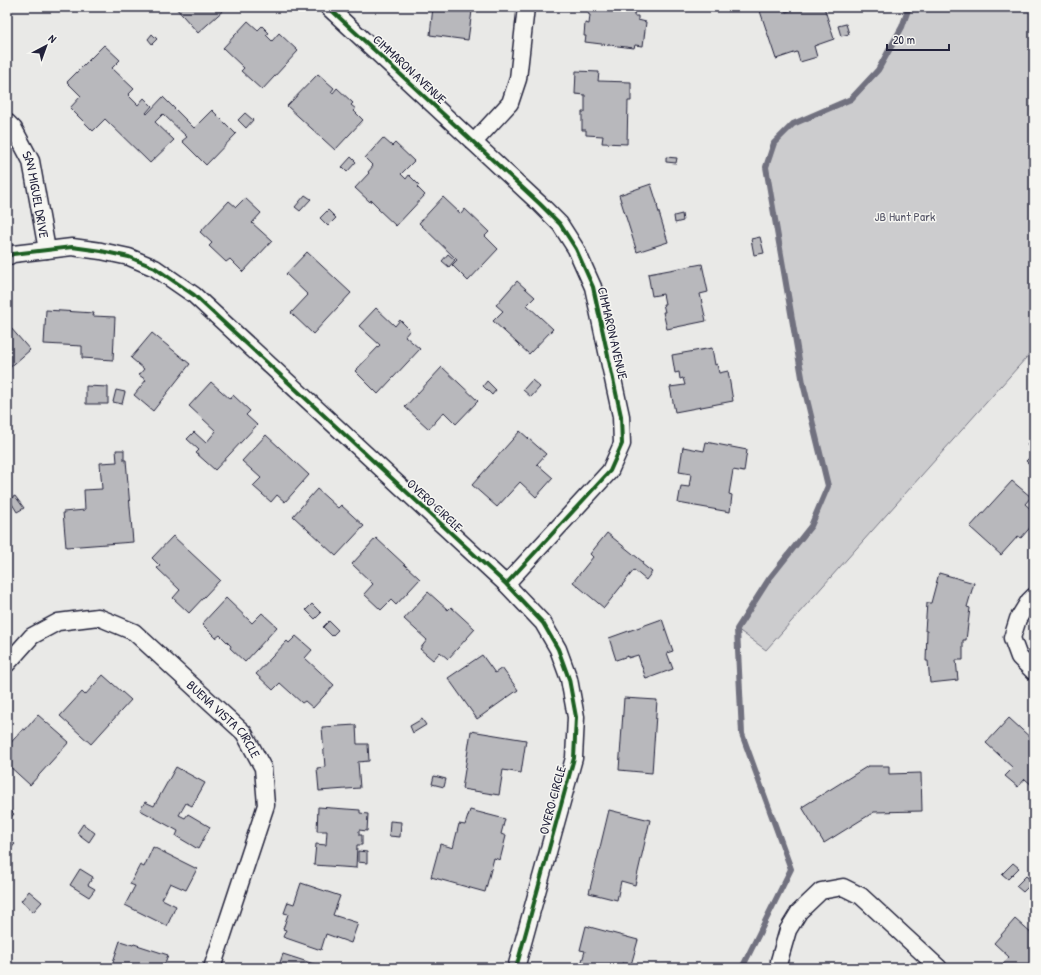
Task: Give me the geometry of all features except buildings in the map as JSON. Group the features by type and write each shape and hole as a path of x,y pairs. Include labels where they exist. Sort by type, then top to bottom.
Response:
{"street":[{"name":"CIMMARON AVENUE","path":"328,7 560,224 576,249 593,287 621,416 622,444 610,471 506,584"},
{"path":"474,142 510,103 518,80 526,7"},
{"name":"SAN MIGUEL DRIVE","path":"7,122 14,129 31,161 47,250"},
{"name":"OVERO CIRCLE","path":"7,257 13,254 72,247 129,257 155,268 194,295 506,584 543,623 558,649 569,680 576,717 574,758 516,968"},
{"path":"1034,596 1029,601 1018,619 1012,638 1019,657 1034,672"},
{"name":"BUENA VISTA CIRCLE","path":"7,664 32,636 58,622 98,617 134,632 244,733 263,768 266,804 212,968"},
{"path":"778,961 788,930 799,912 821,890 843,886 862,896 939,968"}],"green space":[{"name":"JB Hunt Park","path":"909,7 1034,7 1034,349 766,650 737,629 769,579 811,526 828,486 803,383 766,167 774,143 793,124 851,99 878,70 902,27"}],"waterway":[{"path":"742,968 791,869 742,734 737,629 769,579 811,526 828,486 803,383 766,167 774,143 793,124 851,99 878,70 902,27 909,7"}],"cycle path":[{"path":"328,7 560,224 576,249 593,287 621,416 622,444 610,471 506,584"},
{"path":"7,257 13,254 72,247 129,257 155,268 194,295 506,584 543,623 558,649 569,679 576,717 574,758 516,968"}]}
